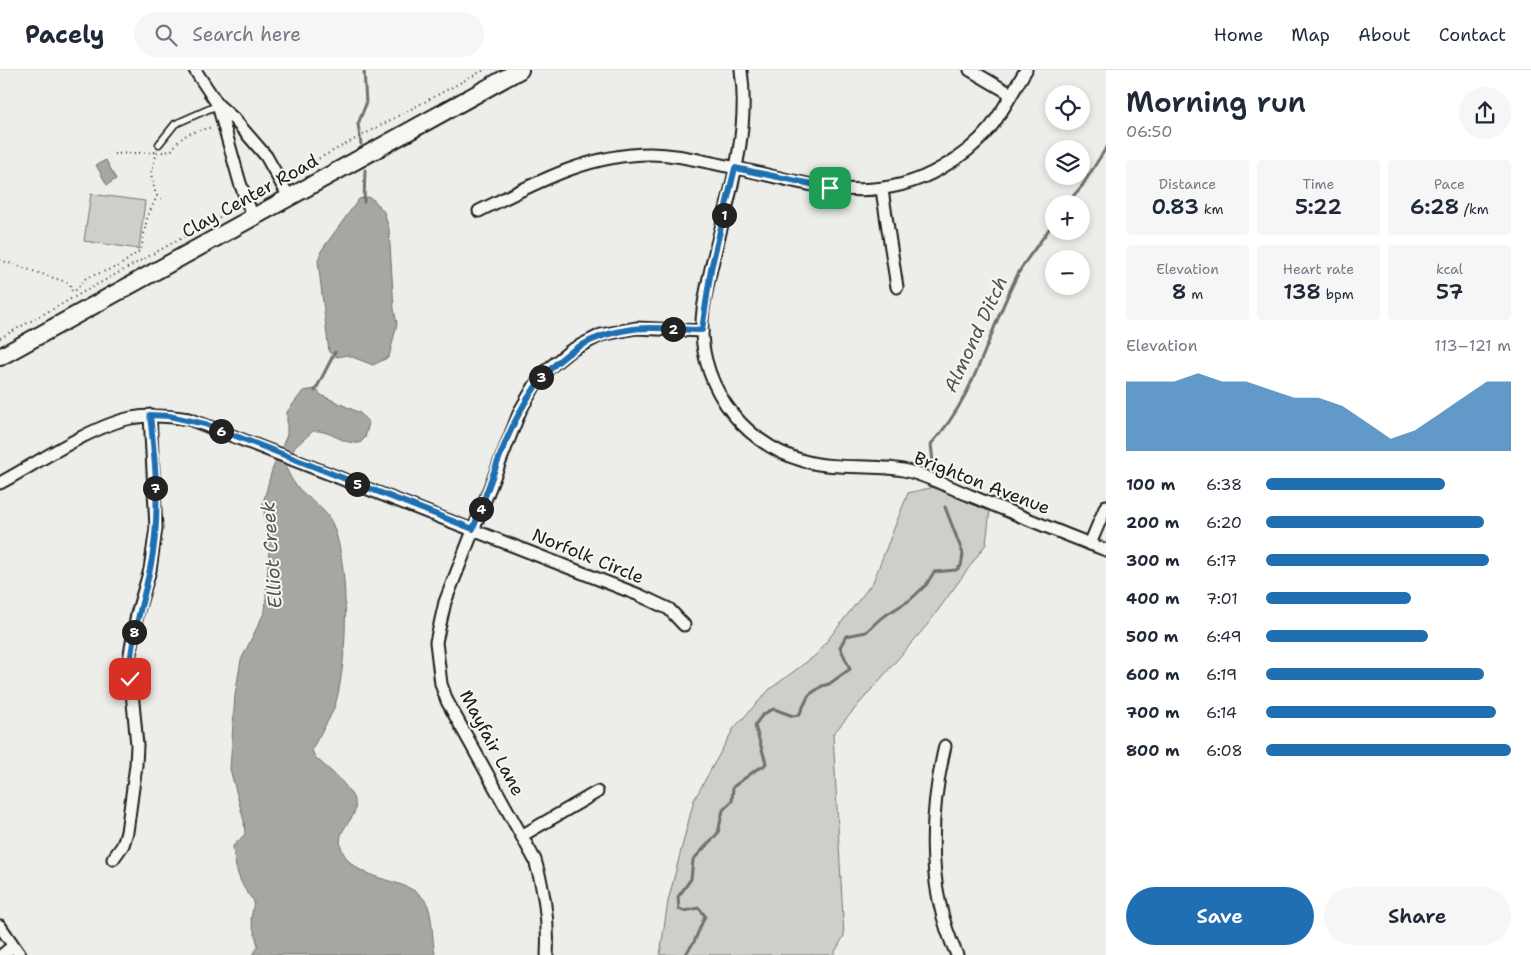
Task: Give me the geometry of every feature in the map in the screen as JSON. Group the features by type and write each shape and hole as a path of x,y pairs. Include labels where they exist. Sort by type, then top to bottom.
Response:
{"street":[{"path":"195,70 218,105 234,119 266,156 289,197"},
{"name":"Clay Center Road","path":"0,357 250,209 289,197 520,70"},
{"name":"Brighton Avenue","path":"742,70 743,126 711,269 702,330 706,361 720,396 728,410 748,431 765,444 805,462 827,466 904,470 1106,550"},
{"path":"970,70 1011,94"},
{"path":"479,211 561,171 613,157 651,154 678,155 830,188 882,190 924,177 962,155 990,127 1026,70"},
{"path":"218,105 250,209"},
{"path":"882,190 897,287"},
{"name":"Mayfair Lane","path":"548,955 548,922 543,886 535,860 447,701 438,663 436,642 439,623 458,565 521,408 535,385 554,364 570,351 601,335 636,328 702,330"},
{"path":"113,859 123,845 128,832 137,744 129,660 137,614 150,570 156,528 150,415"},
{"name":"Norfolk Circle","path":"0,483 105,427 130,418 150,415 189,419 473,529 664,606 684,625"},
{"path":"1090,544 1106,506"},
{"path":"944,746 934,801 932,852 941,907 957,955"},
{"path":"523,836 597,792"},
{"path":"0,926 16,951 2,955"}],"lane":[{"path":"159,144 175,124 218,105"}],"path":[{"path":"0,338 250,209 280,180 484,70"},
{"path":"159,144 151,174 152,185 157,196 163,199"},
{"path":"0,260 34,273 58,278 69,283 72,291 75,292 86,278 119,266 141,250 147,218 157,196"}],"shaded area":[{"path":"91,194 145,201 139,249 84,241"},
{"path":"934,487 990,510 986,544 928,624 833,734 844,936 833,955 660,955 668,901 694,800 734,728 770,689 816,655 873,582 908,493"}],"water":[{"path":"106,160 116,179 107,185 96,165"},
{"path":"368,197 374,200 384,212 389,229 394,309 397,324 389,357 373,365 347,355 337,357 329,352 318,261 321,251 359,199"},
{"path":"316,389 321,395 360,413 369,423 365,438 360,443 347,442 325,432 313,431 295,447 286,467 296,485 322,510 333,525 339,543 345,588 345,638 340,684 334,708 312,750 315,757 349,790 355,803 353,816 342,832 340,839 345,856 353,865 363,871 410,888 419,894 426,902 430,913 435,955 252,955 258,946 251,919 254,901 245,889 239,876 233,846 245,834 244,821 230,769 235,695 241,660 265,611 269,551 263,503 272,470 287,435 287,412 303,391"}],"waterway":[{"name":"Elliot Creek","path":"361,144 358,124 366,104 364,70"},
{"name":"Almond Ditch","path":"1074,195 1082,186 1106,148"},
{"name":"Elliot Creek","path":"364,202 365,170"},
{"name":"Almond Ditch","path":"933,462 931,444 960,405 971,384 1019,272 1045,235"},
{"name":"Elliot Creek","path":"315,391 335,352"},
{"name":"Almond Ditch","path":"685,955 694,942 705,916 699,908 684,911 679,909 678,897 691,879 693,860 718,833 723,810 732,801 733,787 766,763 755,726 763,715 774,709 793,716 799,715 809,695 850,669 840,647 846,636 866,632 881,618 910,600 926,585 934,572 956,570 961,566 963,554 945,507"}],"route":[{"path":"130,679 129,660 132,639 150,570 156,528 156,494 150,415 189,419 205,424 473,529 521,408 535,385 559,359 601,335 623,330 636,328 702,330 703,310 711,269 735,168 830,188"}]}
